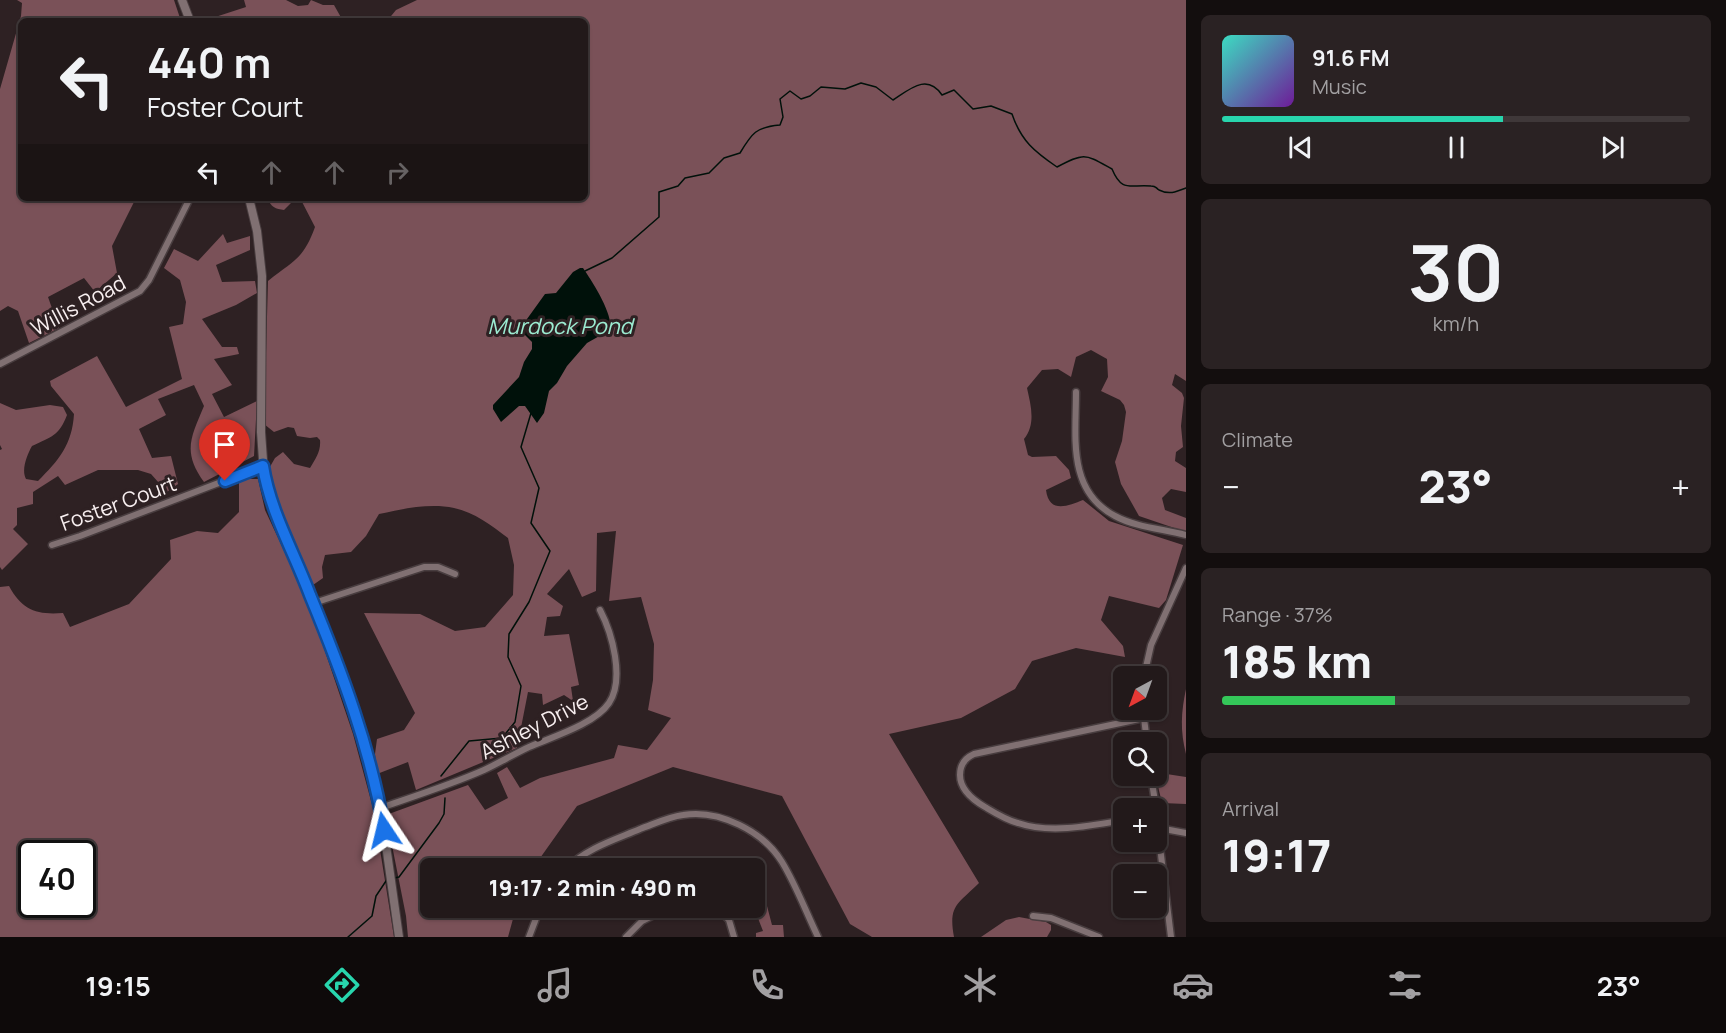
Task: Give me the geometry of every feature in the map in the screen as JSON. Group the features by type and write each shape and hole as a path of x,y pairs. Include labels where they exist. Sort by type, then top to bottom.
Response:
{"street":[{"path":"183,0 189,18"},
{"name":"Willis Road","path":"0,364 140,291 149,280 188,201"},
{"path":"250,201 257,231 262,276 261,432 263,466 274,508 314,603 361,735 380,808 399,937"},
{"path":"1077,392 1077,467 1082,483 1092,497 1106,510 1122,519 1186,535"},
{"name":"Foster Court","path":"52,545 263,466"},
{"path":"314,603 424,567 438,567 454,574"},
{"path":"1146,666 1151,645 1186,568"},
{"name":"Ashley Drive","path":"380,808 484,770 585,722 605,708 612,695 616,669 611,639 600,610"},
{"path":"1113,822 1058,829 1021,825 972,799 962,785 960,771 965,759 974,754 1134,720"},
{"path":"579,858 599,846 668,818 697,813 722,817 758,837 778,856 788,872 818,937"},
{"path":"1167,830 1186,834"},
{"path":"1162,852 1171,937"},
{"path":"1034,916 1051,918 1099,937"},
{"path":"530,937 537,918"},
{"path":"626,937 648,918"},
{"path":"727,918 734,937"}],"shaded area":[{"path":"17,0 174,0 180,18 20,18 22,3"},
{"path":"244,0 286,0 298,6 308,5 311,0 323,5 334,5 341,18 212,18 246,7"},
{"path":"417,0 1186,0 1186,381 1175,374 1172,385 1182,393 1184,398 1181,426 1183,447 1176,452 1175,461 1186,468 1186,492 1171,489 1162,498 1165,510 1186,518 1186,532 1139,516 1121,484 1115,462 1122,441 1126,412 1120,400 1101,391 1108,377 1107,359 1091,350 1076,357 1071,377 1058,369 1042,370 1027,388 1031,421 1024,439 1028,455 1032,457 1056,456 1069,470 1071,478 1046,490 1051,503 1065,506 1083,500 1109,521 1183,545 1166,600 1159,608 1109,596 1101,620 1123,646 1125,657 1076,648 1032,661 1015,689 961,718 889,734 979,883 956,906 952,918 954,937 872,937 850,924 782,796 673,767 577,806 540,858 420,858 420,918 513,918 508,937 408,937 386,815 468,785 485,810 508,798 497,773 507,767 520,788 540,778 614,758 618,745 647,750 671,718 648,710 653,680 654,644 641,597 609,601 616,531 597,533 596,591 582,597 569,569 547,594 563,606 560,616 547,617 544,636 569,634 579,685 571,687 573,701 564,695 543,705 542,694 528,692 517,748 416,790 408,762 377,774 375,754 377,739 404,730 415,713 364,613 420,614 455,631 485,627 513,595 514,565 508,538 489,524 476,516 454,508 426,506 379,514 366,536 351,552 325,555 322,567 323,578 313,585 288,530 267,472 275,458 283,452 294,464 310,468 320,448 320,440 317,437 297,436 294,428 288,427 274,432 264,424 268,281 302,253 311,238 315,227 302,201 588,201 588,18 389,18 396,10"},
{"path":"18,26 18,201 134,201 112,246 117,273 95,292 84,278 48,297 59,328 29,343 18,311 8,306 0,311 0,89"},
{"path":"269,201 293,201 284,210 270,204"},
{"path":"223,234 227,243 250,236 250,250 216,265 222,282 255,281 257,293 236,305 202,319 222,347 237,347 239,354 214,359 232,385 212,394 224,417 257,401 254,456 204,482 197,471 191,453 192,436 204,406 194,385 158,399 166,415 139,429 152,458 171,456 178,484 167,492 151,474 138,470 98,470 65,485 58,476 33,492 33,504 17,508 17,525 13,529 28,544 2,570 0,567 0,450 2,449 0,445 0,403 16,410 50,405 63,407 67,415 57,432 32,446 28,454 24,467 26,479 38,481 63,451 73,425 74,414 51,386 50,381 97,356 126,407 182,379 169,327 183,324 186,302 180,280 164,268 174,249 198,261"},
{"path":"239,479 258,479 265,510 309,604 353,734 374,812 394,937 0,937 0,587 9,586 19,601 37,612 63,613 70,627 129,604 171,559 170,540 197,531 218,533 239,512"},
{"path":"1186,689 1186,754 1182,722"},
{"path":"1167,774 1186,777 1186,804 1167,803 1167,798 1161,798 1158,786 1167,786"},
{"path":"765,898 772,925 783,925 784,937 756,937 756,933 763,931 758,918 765,918"},
{"path":"1019,917 1046,922 1051,925 1051,930 1047,937 981,937 1006,920"}],"water":[{"name":"Murdock Pond","path":"583,268 601,298 609,316 610,330 587,343 567,366 557,383 549,391 544,413 537,423 525,406 519,406 501,422 493,405 519,377 532,349 532,342 524,334 527,319 545,294 556,293 573,272"}],"waterway":[{"path":"585,271 612,258 659,217 659,192 678,186 685,178 709,173 724,158 740,153 748,140 760,129 780,125 783,117 780,99 790,91 801,99 810,96 821,87 845,89 861,83 876,87 893,100 912,88 924,84 936,88 942,95 954,90 973,109 991,106 1012,114 1024,139 1057,167 1074,159 1085,157 1112,169 1119,182 1127,186 1154,186 1169,193 1186,188"},
{"path":"441,776 469,741 502,738 515,722 521,686 508,657 509,634 529,602 550,551 531,523 539,488 521,447 531,413"},
{"path":"394,878 399,877 439,823 444,814 445,798"},
{"path":"348,937 372,916 376,896 386,881"}],"route":[{"path":"225,481 263,466 274,508 316,608 357,723 374,779 384,830"}]}
